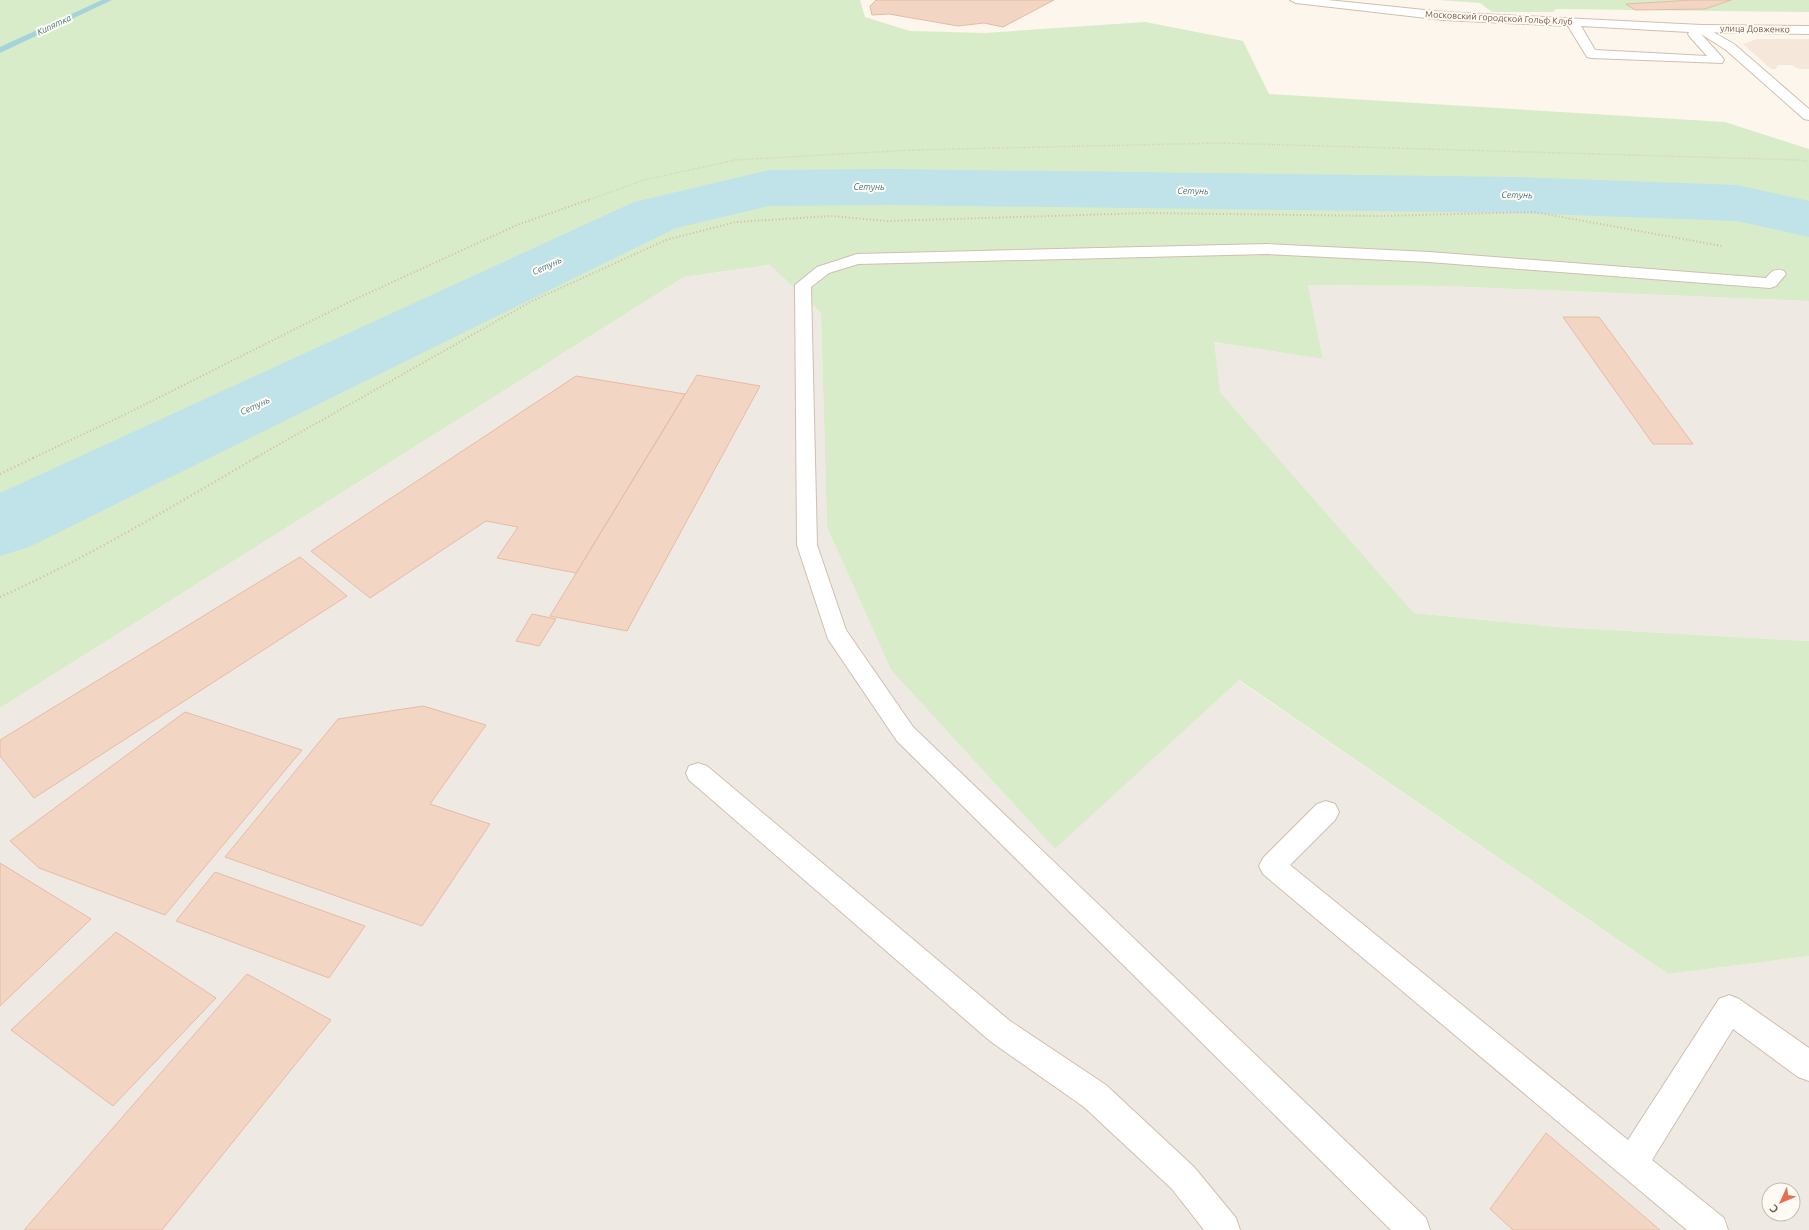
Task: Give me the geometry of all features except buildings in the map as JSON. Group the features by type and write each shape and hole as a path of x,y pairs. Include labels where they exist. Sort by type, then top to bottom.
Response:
{"street":[{"name":"Московский городской Гольф Клуб","path":"1296,0 1444,16 1701,28"},
{"path":"1572,22 1591,54 1718,60 1688,28"},
{"path":"1701,28 1730,47 1809,116"},
{"name":"улица Довженко","path":"1701,28 1809,30"},
{"path":"1414,1230 906,734 836,633 807,544 803,285 823,270 857,259 1267,249 1428,257 1770,282 1778,274"},
{"path":"698,773 1000,1031 1095,1096 1183,1178 1224,1230"},
{"path":"1326,812 1272,866 1712,1230"},
{"path":"1631,1164 1729,1009 1809,1066"}],"path":[{"path":"0,474 132,411 347,303 517,225 644,180 734,160 912,150 1221,143 1801,160 1809,162"},
{"path":"0,597 33,582 172,507 304,430 532,301 666,240 736,222 831,216 887,221 1148,213 1380,216 1534,212 1724,246"}],"shaded area":[{"path":"1757,39 1809,39 1809,69 1799,69 1791,65 1778,65 1776,69 1771,69 1743,44"},
{"path":"771,265 821,313 827,527 891,670 1055,849 1238,680 1668,974 1809,956 1809,1230 0,1230 0,708 684,277"},
{"path":"1308,285 1442,286 1809,301 1809,641 1557,627 1414,613 1220,392 1213,342 1323,359"}],"green space":[{"path":"0,0 860,0 865,17 910,31 985,33 1145,22 1243,41 1269,94 1725,122 1809,149 1809,301 1442,286 1308,285 1323,359 1214,342 1220,392 1414,613 1557,627 1809,641 1809,956 1668,974 1239,680 1055,849 891,670 827,527 821,313 770,265 684,277 0,708"},
{"path":"1439,0 1809,0 1809,12 1556,9 1553,12 1492,12 1480,3"}],"waterway":[{"name":"Кипятка","path":"0,50 108,0"},
{"name":"Сетунь","path":"0,527 655,215 769,188 890,187 1518,195 1737,203 1809,219"}]}
